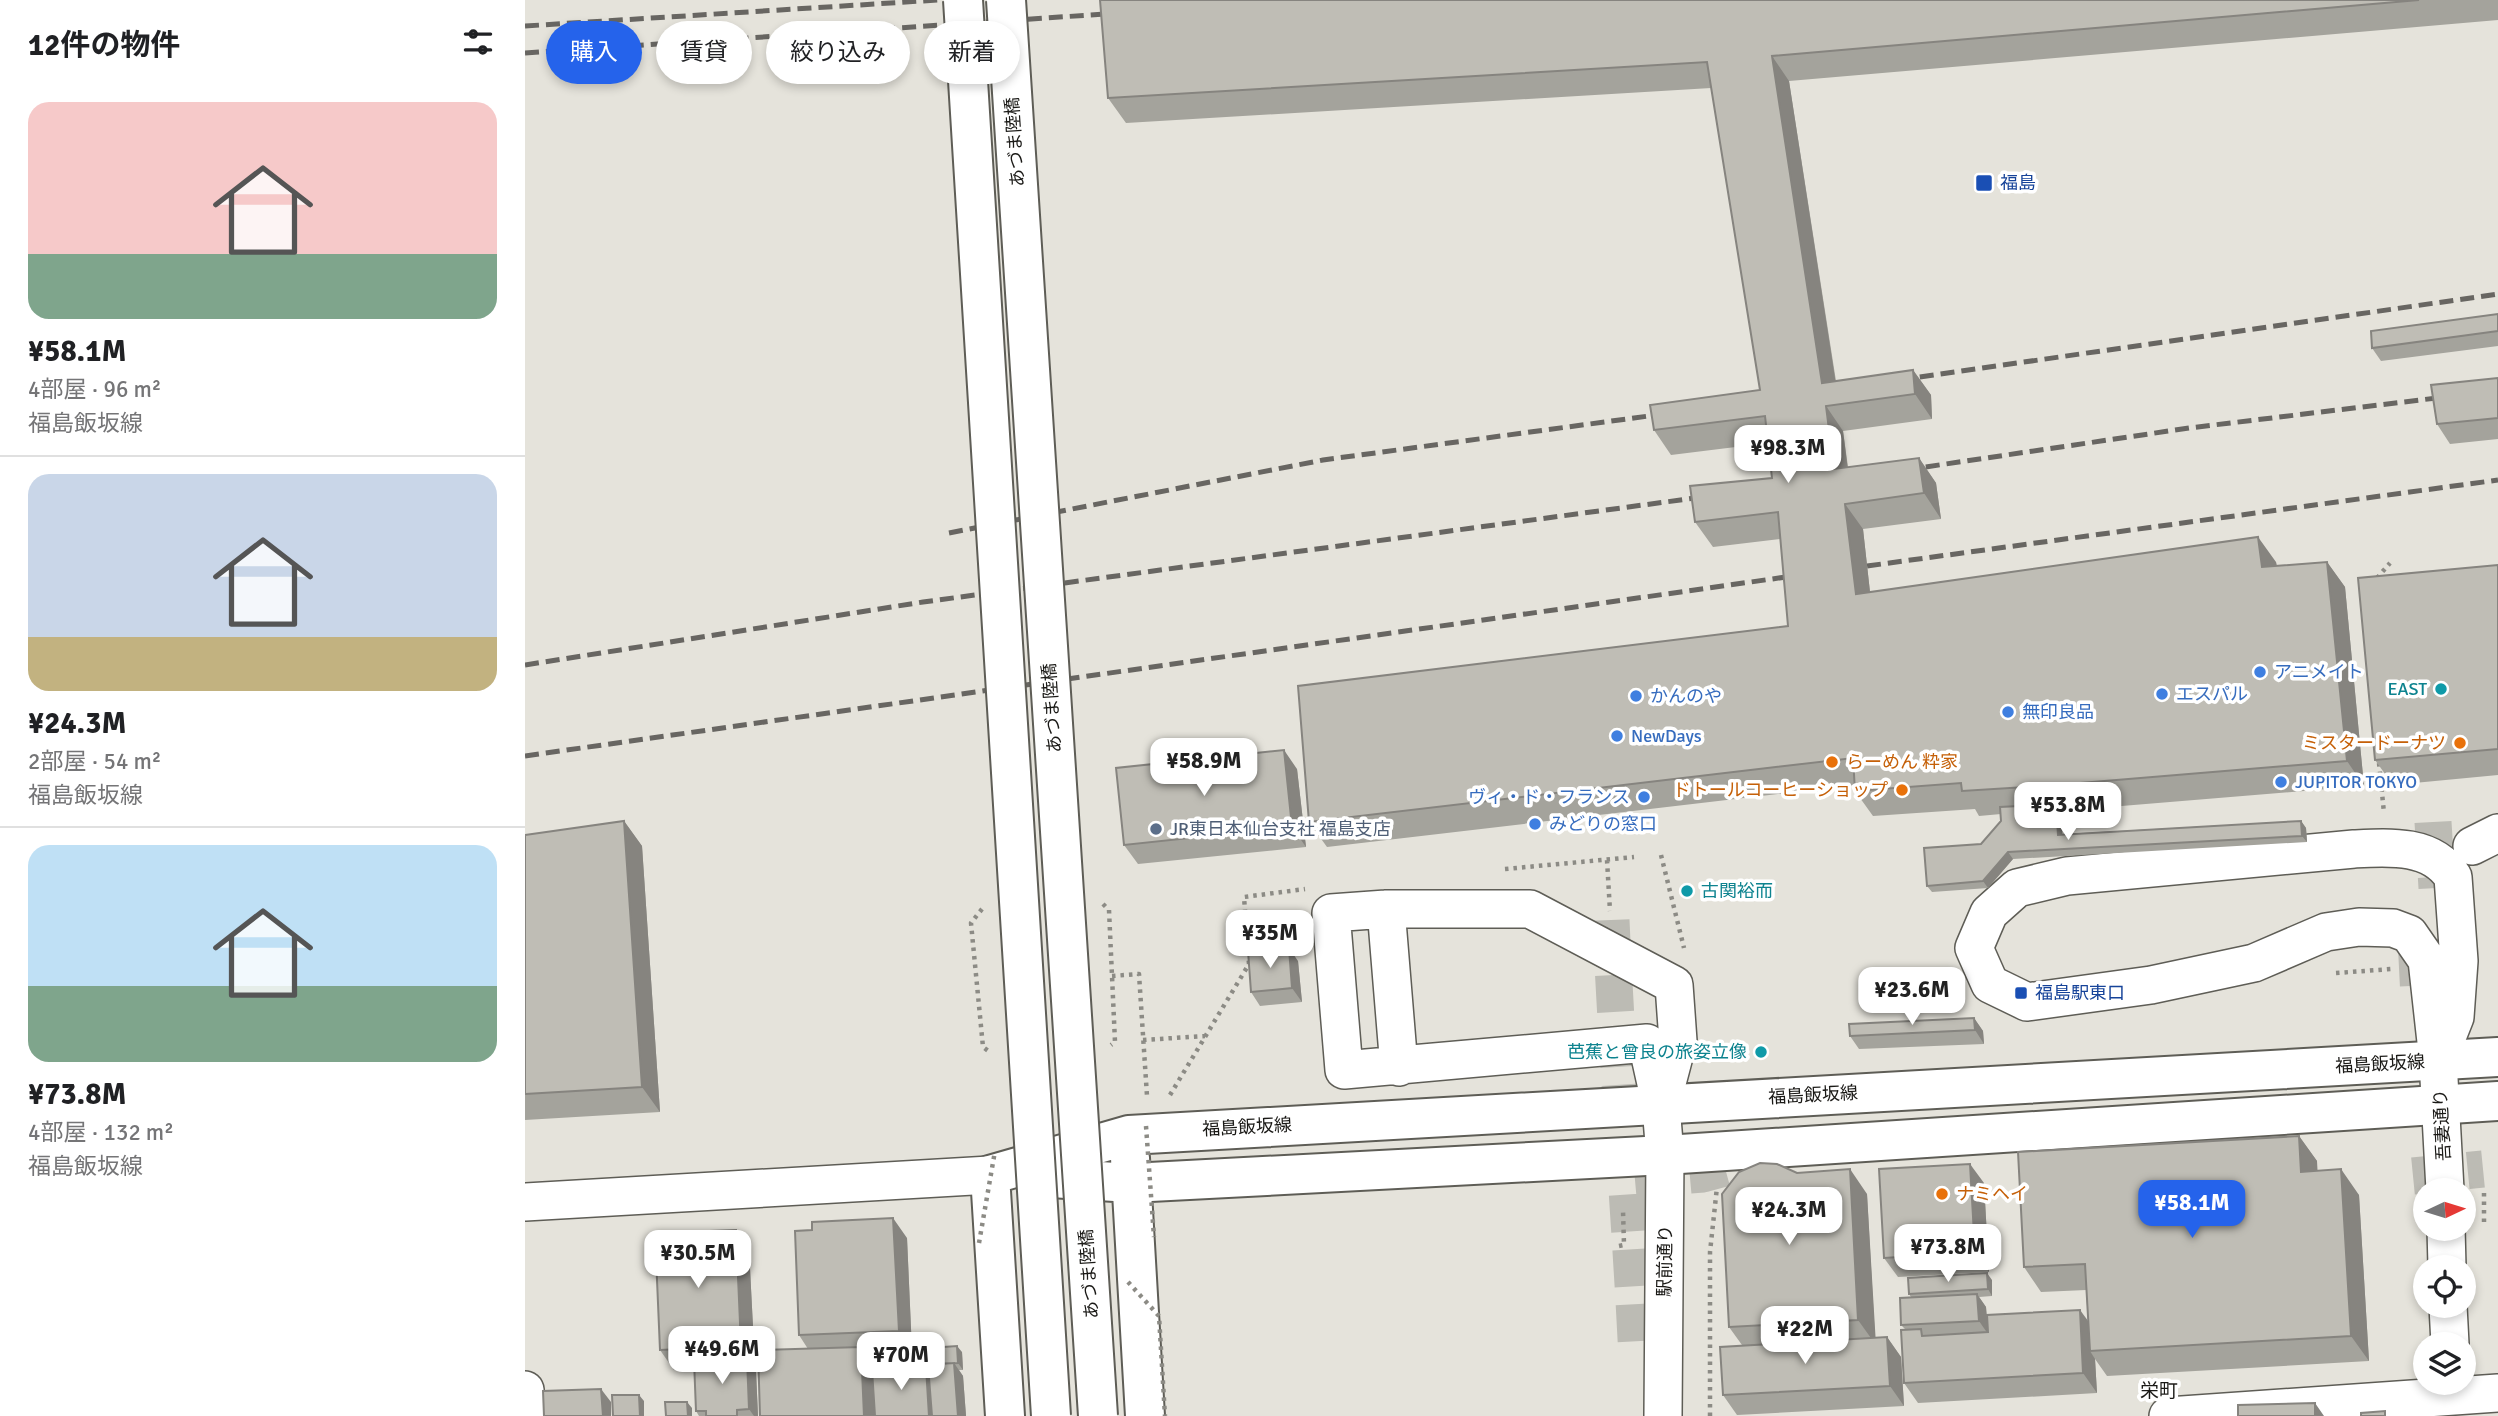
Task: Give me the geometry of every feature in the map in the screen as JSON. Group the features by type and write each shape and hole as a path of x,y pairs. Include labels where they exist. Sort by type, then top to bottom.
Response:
{"main road":[{"path":"963,0 1051,1416"},
{"name":"あづま陸橋","path":"1006,0 1098,1416"},
{"name":"福島飯坂線","path":"993,1157 1137,1130 1661,1106 2498,1058"},
{"path":"1005,1416 993,1157 1131,1183 1665,1155 2498,1101"},
{"path":"1137,1130 1131,1183 1145,1416"}],"street":[{"name":"吾妻通り","path":"2438,1060 2455,1017 2459,961 2453,877 2446,866 2419,852 2397,847 2354,849 2067,876 2017,888 1989,913 1974,948 1990,984 2027,1002 2151,985 2254,963 2326,932 2358,927 2393,928 2409,934 2427,960 2438,1060 2444,1178"},
{"name":"駅前通り","path":"1386,909 1530,909 1674,985 1662,1042 1661,1106 1665,1155 1664,1416"},
{"path":"1399,1067 1386,909 1331,913 1344,1070 1399,1067 1662,1042"},
{"path":"525,1202 993,1157"},
{"path":"525,1390 527,1416"},
{"path":"2168,1416 2498,1393"}],"path":[{"path":"2373,583 2390,563"},
{"path":"2379,754 2384,813"},
{"path":"1607,860 1611,920"},
{"path":"2336,973 2399,968"},
{"path":"1112,976 1139,974 1143,1040 1206,1036"},
{"path":"1137,1130 1154,1237"},
{"path":"979,1243 993,1157"},
{"path":"2483,1180 2484,1227"},
{"path":"1710,1416 1710,1252 1717,1183"},
{"path":"1619,1246 1624,1245 1623,1210"},
{"path":"1700,1253 1710,1252"},
{"path":"1126,1279 1159,1316 1165,1416"}],"building":[{"path":"1100,0 2419,0 1772,56 1822,383 1913,370 1915,394 1826,406 1834,469 1919,458 1924,493 1845,504 1856,594 2258,537 2262,567 2327,562 2347,761 1962,791 1961,783 1855,791 1853,758 1309,822 1298,686 1788,626 1778,512 1695,522 1690,486 1772,478 1765,416 1654,430 1650,405 1760,390 1707,62 1108,98"},
{"path":"2498,314 2498,331 2372,348 2371,331"},
{"path":"2498,378 2498,418 2437,424 2431,385"},
{"name":"EAST","path":"2498,565 2498,749 2375,760 2358,578"},
{"path":"1284,750 1292,827 1124,845 1116,768"},
{"path":"2056,804 2058,835 2301,821 2302,836 2008,852 1983,881 1927,886 1924,848 1981,844 2001,821 2000,807"},
{"path":"624,821 642,1087 525,1094 525,835"},
{"path":"1289,948 1292,988 1251,992 1248,951"},
{"path":"1974,1018 1975,1030 1850,1036 1849,1024"},
{"path":"2299,1136 2301,1172 2341,1169 2351,1336 2090,1351 2085,1264 2024,1267 2018,1152"},
{"path":"1760,1163 1777,1164 1797,1173 1850,1169 1858,1320 1729,1327 1722,1194 1739,1172"},
{"path":"1970,1164 1975,1252 1884,1258 1879,1169"},
{"path":"893,1218 899,1331 799,1335 795,1231 812,1230 812,1222"},
{"path":"736,1230 741,1346 660,1350 655,1233"},
{"path":"1987,1273 1988,1289 1909,1294 1908,1278"},
{"path":"1977,1294 1979,1321 1901,1325 1900,1298"},
{"path":"2080,1310 2083,1373 1904,1383 1901,1330 1921,1329 1922,1336 1988,1332 1987,1315"},
{"path":"1887,1337 1890,1386 1723,1395 1720,1347"},
{"path":"957,1346 958,1363 930,1364 929,1348"},
{"path":"861,1347 864,1416 760,1416 758,1350"},
{"path":"747,1358 749,1409 737,1410 737,1416 706,1416 706,1411 696,1411 694,1360"},
{"path":"954,1363 958,1416 932,1416 928,1365"},
{"path":"926,1367 929,1416 875,1416 872,1370"},
{"path":"601,1389 603,1416 544,1416 543,1391"},
{"path":"612,1395 639,1395 640,1416 613,1416"},
{"path":"665,1402 687,1402 688,1416 666,1416"},
{"path":"2315,1403 2315,1416 2238,1416 2238,1405"},
{"path":"2385,1411 2385,1416 2361,1416 2361,1413"}],"tunnel":[{"path":"2433,822 2437,888"},
{"path":"1611,920 1637,1358"},
{"path":"2399,968 2439,966"},
{"path":"1635,1180 1703,1174 1725,1168"},
{"path":"2413,1176 2483,1169"}],"railway":[{"path":"525,26 938,0"},
{"path":"525,53 1120,13"},
{"path":"1899,380 2498,294"},
{"path":"1905,470 2189,428 2453,396"},
{"path":"949,533 1323,460 1671,413"},
{"path":"1867,566 2498,480"},
{"path":"525,665 923,602 1710,496"},
{"path":"525,756 1800,575"}],"place":[{"name":"福島","path":"1984,183"},
{"name":"アニメイト","path":"2260,672"},
{"name":"EAST","path":"2441,689"},
{"name":"エスパル","path":"2162,694"},
{"name":"かんのや","path":"1636,696"},
{"name":"無印良品","path":"2008,712"},
{"name":"NewDays","path":"1617,736"},
{"name":"ミスタードーナツ","path":"2460,743"},
{"name":"らーめん 粋家","path":"1832,762"},
{"name":"JUPITOR TOKYO","path":"2281,782"},
{"name":"ドトールコーヒーショップ","path":"1902,790"},
{"name":"ヴィ・ド・フランス","path":"1644,797"},
{"name":"みどりの窓口","path":"1535,824"},
{"name":"JR東日本仙台支社 福島支店","path":"1156,829"},
{"name":"古関裕而","path":"1687,891"},
{"name":"福島駅東口","path":"2021,993"},
{"name":"芭蕉と曾良の旅姿立像","path":"1761,1052"},
{"name":"ナミヘイ","path":"1942,1194"}],"district":[{"name":"栄町","path":"2159,1390"}]}
